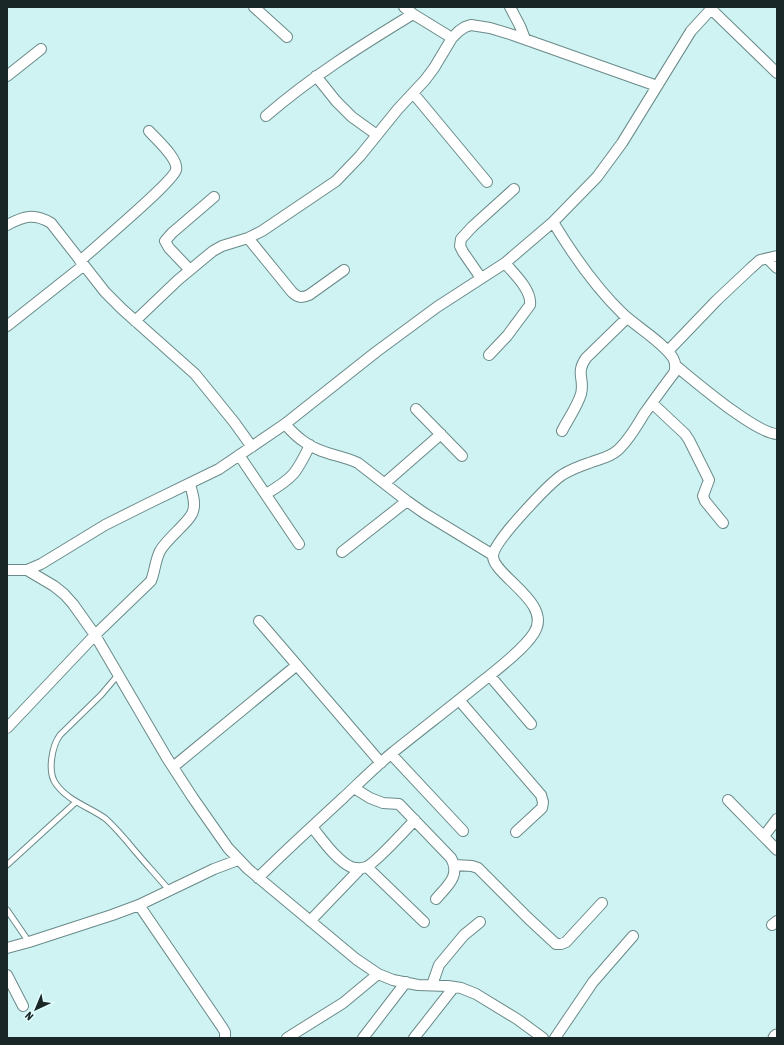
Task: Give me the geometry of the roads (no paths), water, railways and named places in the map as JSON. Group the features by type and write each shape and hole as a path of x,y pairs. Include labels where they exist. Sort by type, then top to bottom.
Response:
{"street":[{"path":"254,7 287,37"},
{"path":"404,7 452,38"},
{"path":"510,7 525,39"},
{"path":"7,570 26,570 48,560 119,518 219,469 285,424 437,307 505,263 553,222 586,191 609,162 691,31 711,8 777,73"},
{"path":"266,116 316,76 413,14"},
{"path":"135,321 190,270 213,251 222,246 248,238 262,231 336,181 360,156 398,108 434,68 452,38 465,26 471,25 490,28 657,86"},
{"path":"7,76 41,49"},
{"path":"316,76 336,102 352,117 377,135"},
{"path":"413,93 487,182"},
{"path":"7,326 82,263 173,176 176,170 172,157 149,131"},
{"path":"481,278 463,252 460,246 461,239 514,189"},
{"path":"190,270 169,248 165,241 172,233 214,197"},
{"path":"7,224 25,216 44,219 51,223 105,292 135,321 195,374 252,447"},
{"path":"493,556 503,538 516,522 542,493 562,475 589,463 610,456 619,449 674,373 676,366 674,359 668,352 627,318 607,298 566,245 553,222"},
{"path":"248,238 297,297 303,298 309,296 344,270"},
{"path":"668,352 717,300 760,260 772,257 777,268"},
{"path":"489,355 507,336 530,306 531,300 529,295 505,263"},
{"path":"562,431 578,401 581,392 581,365 586,358 627,318"},
{"path":"676,366 762,430 771,434 777,434"},
{"path":"652,404 685,434 689,440 709,480 703,496 705,501 723,523"},
{"path":"416,409 462,456"},
{"path":"258,878 390,754 506,662 535,633 538,624 538,615 531,603 500,569 493,556 446,528 407,501 358,463 318,450 296,435 285,424"},
{"path":"385,483 441,434"},
{"path":"266,494 286,483 293,476 300,467 310,445"},
{"path":"239,455 300,544"},
{"path":"7,728 95,636 151,581 159,552 193,512 194,506 190,484"},
{"path":"342,552 407,501"},
{"path":"26,570 42,578 64,594 95,636 173,767 214,829 238,860 356,959 378,974 393,980 454,987 476,994 490,1001 536,1036"},
{"path":"259,621 381,763"},
{"path":"173,767 297,665"},
{"path":"490,676 531,724"},
{"path":"459,700 541,795 543,802 542,808 516,832"},
{"path":"390,754 463,831"},
{"path":"354,788 370,798 383,803 399,804 450,858 455,865 453,878 436,899"},
{"path":"728,800 777,850"},
{"path":"764,836 777,819"},
{"path":"310,921 415,820"},
{"path":"312,827 341,860 351,867 364,868 424,922"},
{"path":"7,948 94,922 139,905 214,869 238,860"},
{"path":"455,865 472,866 478,868 528,919 556,944 566,942 602,903"},
{"path":"139,905 222,1027 225,1032 225,1038"},
{"path":"432,985 439,966 464,935 480,922"},
{"path":"555,1038 593,982 633,936"},
{"path":"287,1038 343,1003 378,974"},
{"path":"7,975 23,1006"},
{"path":"363,1038 406,982"},
{"path":"414,1038 454,987"}],"lane":[{"path":"118,675 101,695 60,735 56,741 52,760 53,778 56,784 76,802 98,813 117,829 169,890"},
{"path":"7,865 76,802"},
{"path":"7,910 29,942"}]}
